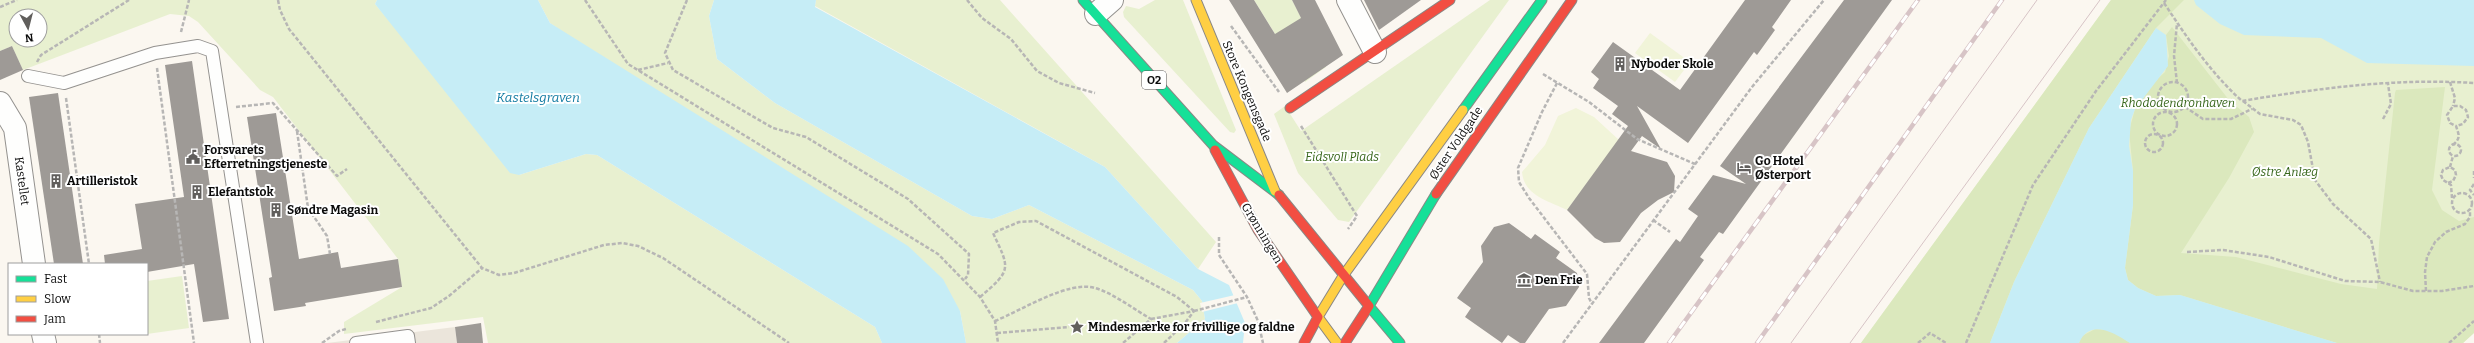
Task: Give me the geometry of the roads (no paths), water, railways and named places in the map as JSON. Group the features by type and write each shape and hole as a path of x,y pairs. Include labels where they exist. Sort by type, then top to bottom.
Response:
{"street":[{"name":"Grønningen","path":"1112,0 1089,7 1213,145 1275,191 1343,276"},
{"name":"Store Kongensgade","path":"1196,0 1275,191"},
{"path":"1348,0 1375,52"},
{"path":"1290,108 1450,0"},
{"name":"Øster Voldgade","path":"1304,343 1343,276 1542,0"},
{"name":"Øster Voldgade","path":"1345,343 1423,213 1526,63 1572,0"},
{"name":"Kastellet","path":"0,102 15,128 34,263"},
{"name":"Grønningen","path":"1213,145 1258,230 1337,343"},
{"name":"O2","path":"1343,276 1368,306"},
{"path":"1368,306 1400,343"}],"lane":[{"path":"28,76 64,83 155,53 198,46 212,51 257,343"},
{"path":"356,343 408,336 409,343"}],"water":[{"name":"Kastelsgraven","path":"377,0 538,0 550,23 908,246 943,279 960,311 966,343 882,343 875,327 597,155 586,154 519,175 510,173 375,4"},
{"path":"714,0 816,0 815,7 1105,167 1198,269 1229,285 1245,323 1243,343 1177,343 1205,319 1202,301 1193,290 1029,205 992,219 972,216 775,103 717,59 709,16"},
{"path":"2194,0 2474,0 2474,66 2367,63 2321,38 2244,35 2220,24 2196,5"},
{"path":"2156,28 2166,35 2168,66 2135,109 2131,120 2129,146 2133,171 2133,205 2125,268 2128,280 2138,288 2156,296 2180,295 2337,343 2130,343 2110,332 2096,329 2089,331 2084,335 2079,343 1990,343 2014,282 2089,128"}],"tram line":[{"path":"1791,343 2037,0"},
{"path":"1850,343 2100,0"}],"railway":[{"path":"1669,343 1918,0"},
{"path":"1757,343 2002,0"}],"place":[{"name":"Nyboder Skole","path":"1620,64"},
{"name":"Forsvarets Efterretningstjeneste","path":"193,157"},
{"name":"Go Hotel Østerport","path":"1744,168"},
{"name":"Artilleristok","path":"56,181"},
{"name":"Elefantstok","path":"197,192"},
{"name":"Søndre Magasin","path":"276,210"},
{"name":"Den Frie","path":"1524,280"},
{"name":"Mindesmærke for frivillige og faldne","path":"1077,327"}],"park label":[{"name":"Rhododendronhaven","path":"2178,103"},
{"name":"Eidsvoll Plads","path":"1342,157"},
{"name":"Østre Anlæg","path":"2285,172"}]}
